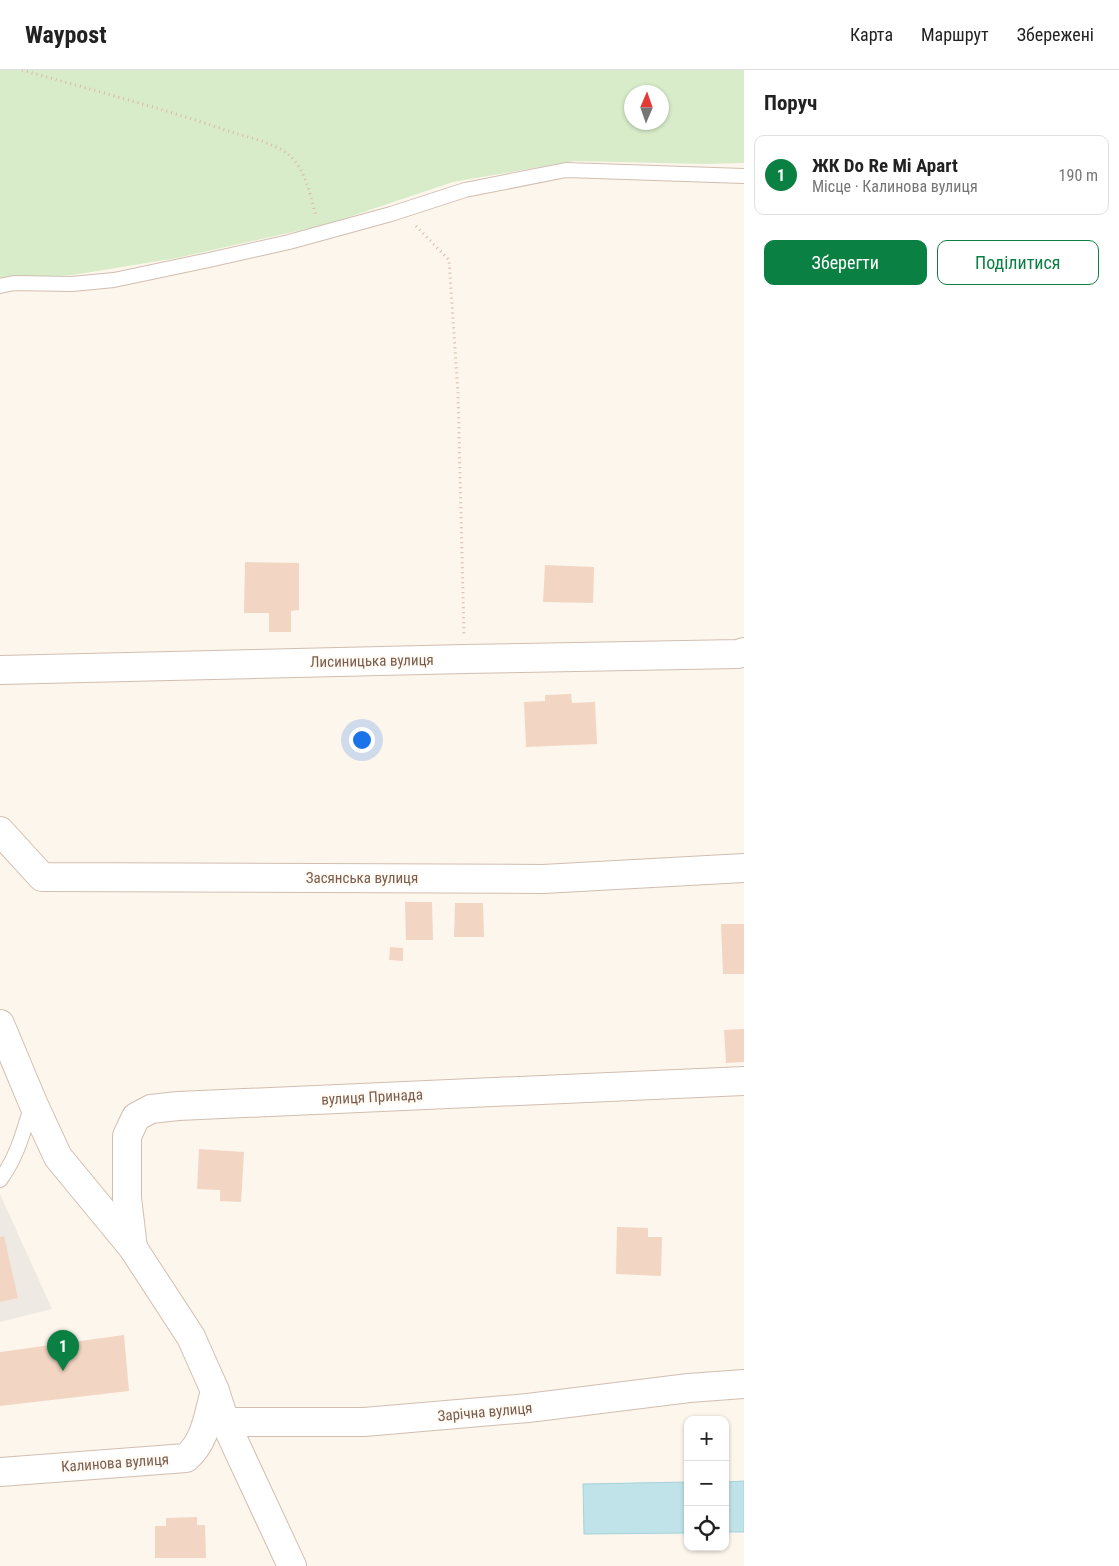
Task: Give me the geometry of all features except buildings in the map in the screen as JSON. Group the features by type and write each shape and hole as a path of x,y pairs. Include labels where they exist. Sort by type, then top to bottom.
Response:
{"street":[{"name":"Лисиницька вулиця","path":"0,670 728,654 744,652"},
{"name":"Засянська вулиця","path":"0,831 42,877 543,879 744,868"},
{"path":"0,1024 58,1157 134,1248 191,1337 215,1391 225,1422 292,1566"},
{"name":"вулиця Принада","path":"134,1248 127,1198 127,1136 136,1117 151,1109 178,1106 744,1081"},
{"name":"Зарічна вулиця","path":"225,1422 364,1422 528,1408 689,1388 744,1384"},
{"name":"Калинова вулиця","path":"0,1472 186,1458 194,1451 201,1440 215,1391"}],"lane":[{"path":"0,286 14,283 72,284 114,280 210,260 321,233 402,211 465,190 566,170 744,176"},
{"path":"0,1180 7,1171 33,1103"}],"path":[{"path":"22,70 188,117 267,144 287,153 298,165 306,183 321,233"},
{"path":"402,211 449,260 458,393 465,659"}],"shaded area":[{"path":"0,1194 52,1309 0,1322"}],"green space":[{"path":"0,70 744,70 744,163 575,161 453,182 328,224 177,258 73,275 0,278"}],"water":[{"path":"744,1481 744,1532 729,1532 729,1482"},
{"path":"684,1482 684,1533 584,1534 583,1484"}],"place":[{"name":"ЖК Do Re Mi Apart","path":"63,1371"}]}
